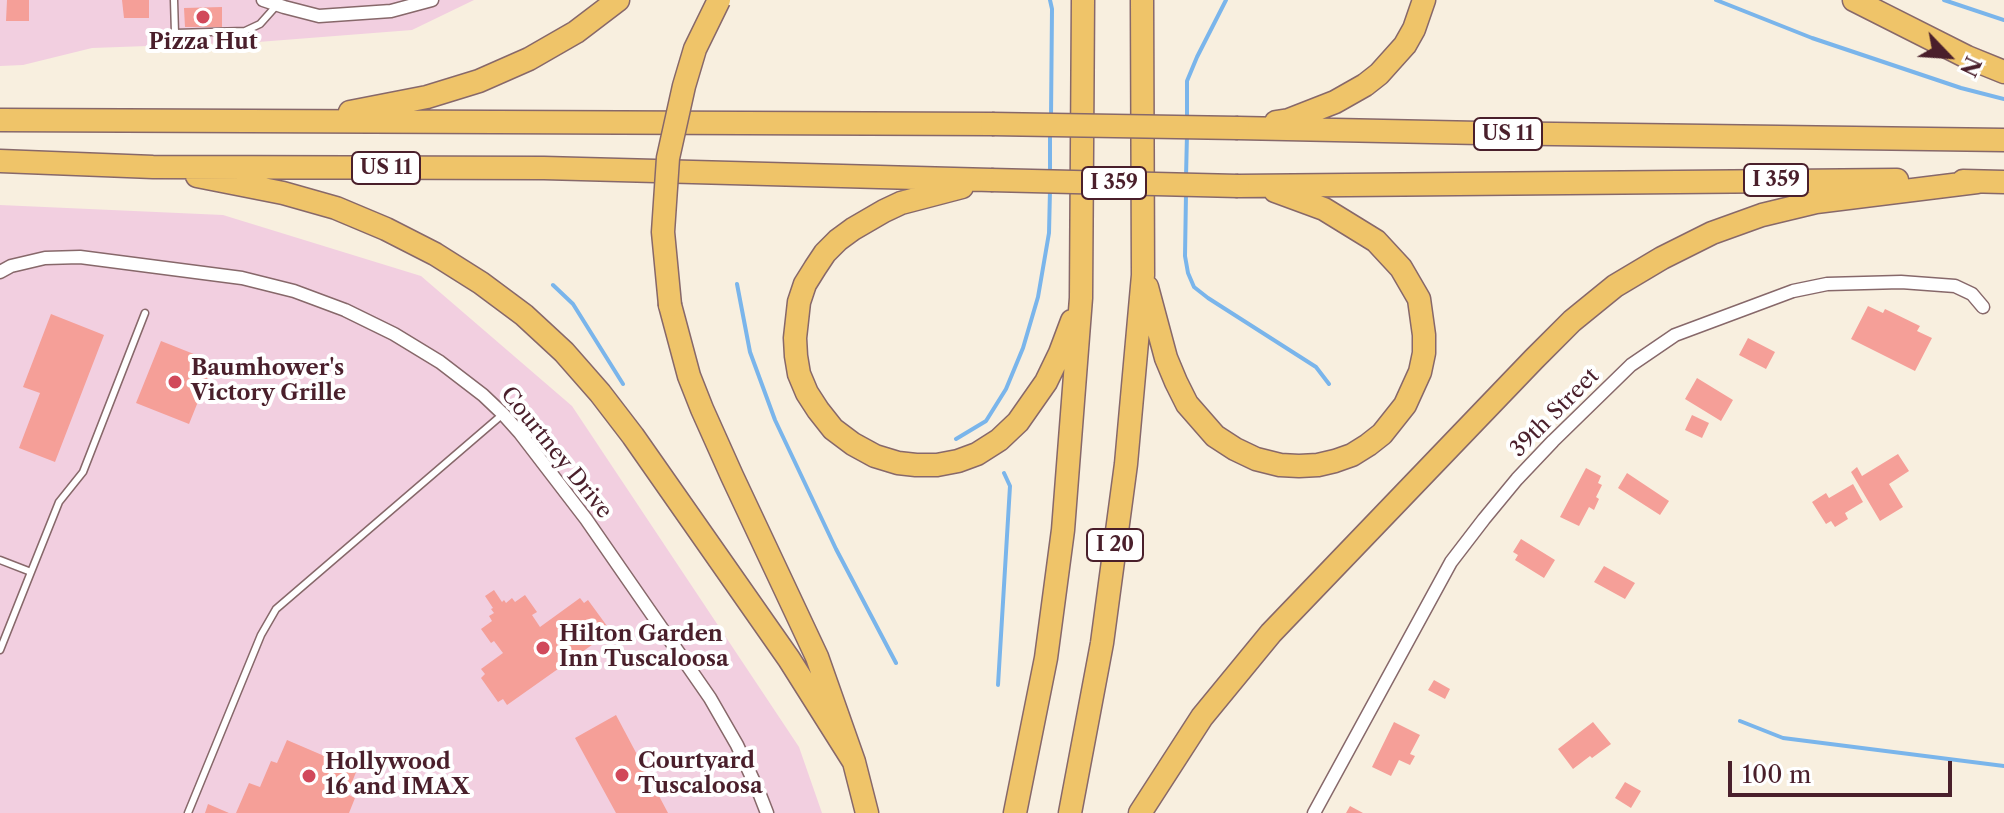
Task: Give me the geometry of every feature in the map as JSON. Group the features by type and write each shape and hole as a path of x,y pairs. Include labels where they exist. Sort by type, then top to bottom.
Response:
{"highway":[{"path":"299,122 427,97 479,81 529,59 576,32 618,0"},
{"path":"719,0 695,49 668,158 663,232 670,305 689,376 817,657 854,762 867,813"},
{"name":"I 20","path":"1015,813 1046,658 1063,530 1081,298 1083,0"},
{"path":"1238,128 1289,120 1335,102 1365,85 1405,45 1424,0"},
{"path":"1854,0 1967,57 2004,72"},
{"name":"I 20","path":"1070,813 1102,643 1126,464 1143,275 1143,2"},
{"name":"US 11","path":"0,120 992,124 2004,140"},
{"name":"US 11","path":"0,161 153,167 544,168 991,180"},
{"path":"153,167 283,193 336,208 435,254 524,315 564,352 633,436 789,659 854,762"},
{"path":"991,180 901,203 853,229 825,253 805,284 795,329 799,374 818,410 833,429 853,444 875,456 898,463 937,465 977,454 999,440 1031,405 1060,353 1081,298"},
{"name":"I 359","path":"991,180 1238,186 1837,180 2004,182"},
{"path":"1140,813 1202,717 1271,633 1534,359 1572,321 1615,286 1712,233 1762,215 1816,202 1977,182"},
{"path":"1143,275 1166,358 1176,382 1187,404 1215,436 1256,459 1280,465 1318,465 1352,455 1368,445 1382,434 1405,405 1420,372 1424,335 1419,299 1401,268 1376,241 1324,209 1263,186"}],"street":[{"path":"263,0 319,16 391,11 432,0"},
{"name":"Courtney Drive","path":"0,272 11,266 45,258 80,257 242,278 294,291 345,310 394,334 440,362 503,414 586,519 710,698 737,745 767,813"},
{"name":"39th Street","path":"1314,813 1451,562 1517,479 1631,365 1675,335 1793,291 1827,284 1901,282 1955,286 1972,294 1983,307"}],"lane":[{"path":"174,0 175,33 245,31 260,24 277,5"},
{"path":"0,650 59,502 83,472 145,313"},
{"path":"188,813 261,635 276,609 503,414"},
{"path":"0,560 31,572"}],"shaded area":[{"path":"0,0 474,0 412,30 258,42 92,48 23,65 0,66"},
{"path":"0,205 223,215 421,276 572,406 799,747 822,813 0,813"}],"building":[{"path":"7,0 29,0 29,21 6,21"},
{"path":"122,0 149,0 149,18 124,18"},
{"name":"Pizza Hut","path":"222,7 222,27 185,27 184,8"},
{"path":"1868,306 1883,313 1885,309 1920,326 1917,331 1932,338 1915,371 1851,339"},
{"path":"51,314 104,335 55,462 19,448 40,393 23,387"},
{"path":"1748,338 1775,352 1766,369 1739,355"},
{"name":"Baumhower's Victory Grille","path":"161,341 214,362 189,424 136,403"},
{"path":"1697,378 1733,400 1721,421 1685,399"},
{"path":"1692,415 1709,423 1702,438 1685,430"},
{"path":"1898,454 1909,471 1889,484 1903,507 1880,521 1851,472 1857,467 1862,476"},
{"path":"1586,468 1601,476 1598,483 1602,485 1594,510 1589,507 1579,526 1560,517"},
{"path":"1627,473 1669,501 1660,515 1618,488"},
{"path":"1853,484 1863,502 1845,513 1848,519 1835,527 1831,521 1826,524 1812,502 1826,493 1829,498"},
{"path":"1521,539 1555,560 1544,578 1515,560 1518,555 1513,552"},
{"path":"1604,566 1635,583 1625,599 1594,582"},
{"name":"Hilton Garden Inn Tuscaloosa","path":"494,590 506,603 512,598 515,602 525,595 537,612 532,615 540,627 580,598 584,603 588,600 607,626 602,629 606,635 507,705 503,699 498,702 481,678 485,674 481,669 503,653 481,629 492,621 489,616 494,613 493,608 485,596"},
{"path":"1434,680 1450,689 1445,699 1428,690"},
{"name":"Courtyard Tuscaloosa","path":"616,715 668,813 616,813 575,738"},
{"path":"1394,722 1420,735 1410,754 1415,756 1410,765 1399,760 1391,776 1372,767"},
{"path":"1593,722 1611,744 1573,769 1558,749"},
{"name":"Hollywood 16 and IMAX","path":"287,740 357,770 347,794 355,798 349,813 236,813 249,783 260,787 271,761 277,763"},
{"path":"1625,782 1641,791 1631,808 1615,798"},
{"path":"208,804 229,813 205,813"},
{"path":"1350,806 1363,813 1346,813"}],"waterway":[{"path":"1050,0 1051,117"},
{"path":"1187,121 1187,81 1226,0"},
{"path":"1716,0 1812,38 1961,88 2004,99"},
{"path":"1944,0 2004,20"},
{"path":"1050,134 1050,173"},
{"path":"1186,177 1187,134"},
{"path":"956,439 986,421 1006,389 1023,348 1038,297 1049,233 1050,190"},
{"path":"1186,194 1185,256 1194,287 1316,367 1329,384"},
{"path":"737,284 750,352 775,420 836,549 896,663"},
{"path":"553,285 573,304 623,384"},
{"path":"998,685 1010,486 1004,473"},
{"path":"1740,721 1783,738 2004,766"}],"place":[{"name":"Pizza Hut","path":"203,17"},
{"name":"Baumhower's Victory Grille","path":"175,382"},
{"name":"Hilton Garden Inn Tuscaloosa","path":"543,648"},
{"name":"Courtyard Tuscaloosa","path":"622,775"},
{"name":"Hollywood 16 and IMAX","path":"309,776"}]}
